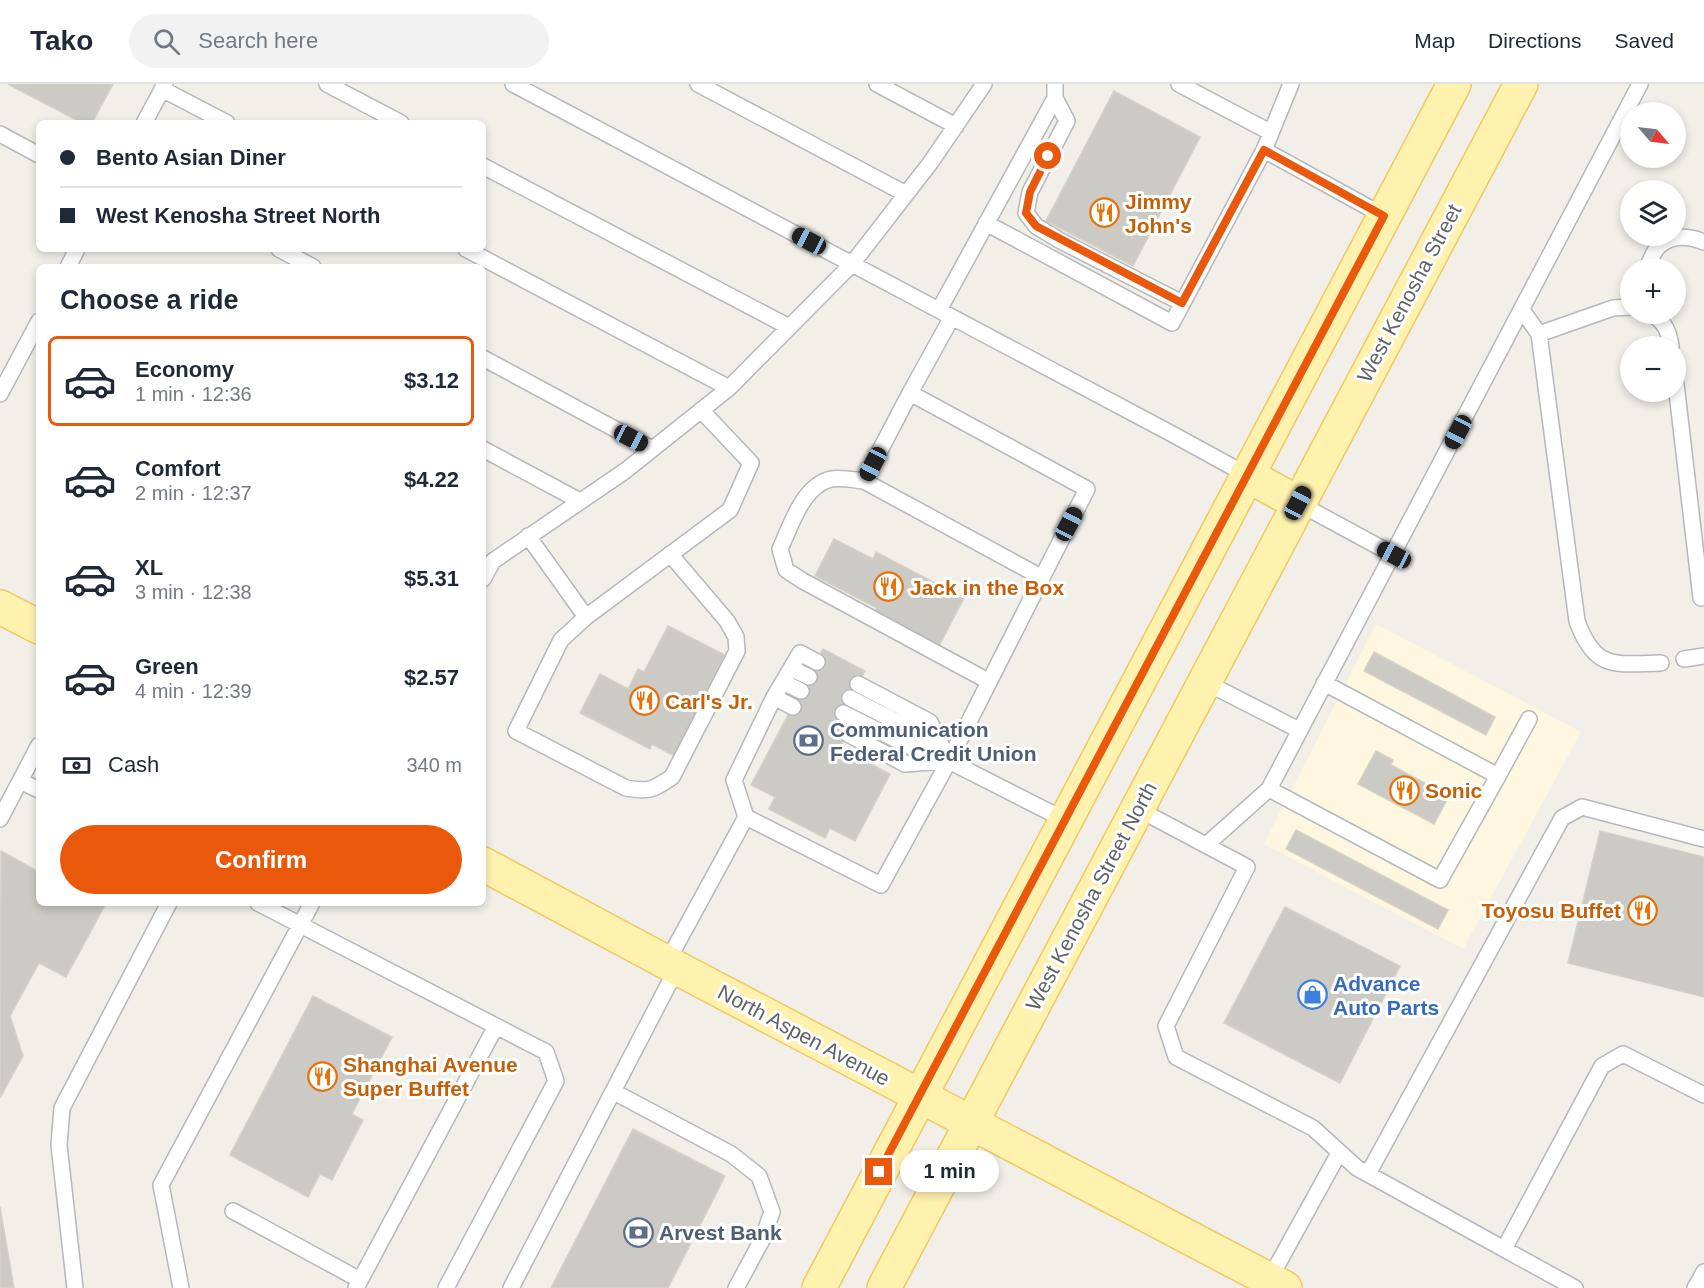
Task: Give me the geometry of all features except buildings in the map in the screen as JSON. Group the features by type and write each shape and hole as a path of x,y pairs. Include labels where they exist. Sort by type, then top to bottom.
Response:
{"main road":[{"path":"819,1288 1454,84"},
{"name":"West Kenosha Street","path":"1298,503 1521,84"},
{"path":"1247,475 1298,503"},
{"name":"West Kenosha Street North","path":"884,1288 1298,503"},
{"path":"0,607 36,625"},
{"name":"North Aspen Avenue","path":"486,866 1277,1284"}],"lane":[{"path":"327,84 395,120"},
{"path":"513,84 1247,475"},
{"path":"698,84 906,194"},
{"path":"877,84 956,126"},
{"path":"486,574 493,561 625,471 729,388 852,264 956,126 984,84"},
{"path":"1179,84 1270,132"},
{"path":"987,224 1172,323 1264,150 1291,84"},
{"path":"1206,845 1269,789 1640,84"},
{"path":"146,120 164,87 222,120"},
{"path":"864,481 910,393 987,224 1055,91"},
{"path":"1055,91 1067,121 1030,192 1026,213 1036,226 1059,240 1182,303"},
{"path":"0,134 36,152"},
{"path":"1264,150 1384,216"},
{"path":"486,168 789,327"},
{"path":"1652,258 1658,247 1677,237 1695,238 1704,242"},
{"path":"285,252 307,264"},
{"path":"472,252 729,388"},
{"path":"1539,334 1620,306"},
{"path":"1522,310 1539,334 1577,621 1584,640 1595,655 1614,664 1660,663"},
{"path":"0,394 36,327"},
{"path":"486,360 652,449"},
{"path":"746,817 881,885 949,760 1087,489 910,393"},
{"path":"1678,402 1701,598"},
{"path":"670,554 727,621 736,637 737,651 672,777 645,792 626,788 516,731 561,640 586,617 670,554 730,510 751,463 701,410"},
{"path":"486,451 580,501"},
{"path":"988,681 786,570 780,549 801,506 812,489 832,479 864,481 1041,577"},
{"path":"1298,503 1394,555"},
{"path":"528,536 586,617"},
{"path":"511,1288 614,1092 672,965 746,817 734,780 774,697 800,653 817,662"},
{"path":"1684,659 1704,656"},
{"path":"783,682 805,684 791,668"},
{"path":"1205,682 1299,730"},
{"path":"1324,683 1498,776"},
{"path":"858,684 930,722 949,760"},
{"path":"774,697 793,707"},
{"path":"850,698 919,733 949,760"},
{"path":"843,712 909,746 949,760 1065,820"},
{"path":"1269,789 1440,880 1529,719"},
{"path":"848,734 905,764 949,760"},
{"path":"0,819 36,751"},
{"path":"20,781 36,789"},
{"path":"1368,1174 1562,818 1582,807 1704,839"},
{"path":"1138,808 1247,867 1166,1026 1176,1057 1313,1128 1357,1168 1575,1288"},
{"path":"75,1288 58,1145 62,1108 167,906"},
{"path":"264,906 546,1052 556,1081 446,1288"},
{"path":"181,1288 161,1185 310,906"},
{"path":"233,1211 358,1284 496,1026"},
{"path":"1504,1249 1602,1066 1623,1054 1704,1095"},
{"path":"614,1092 731,1154 759,1176 772,1212 762,1240 736,1288"},
{"path":"1277,1284 1339,1153"},
{"path":"1695,1288 1704,1272"}],"shaded area":[{"path":"1376,624 1581,732 1463,949 1264,844"}],"place":[{"name":"Jimmy John's","path":"1104,213"},
{"name":"Jack in the Box","path":"889,587"},
{"name":"Carl's Jr.","path":"644,701"},
{"name":"Communication Federal Credit Union","path":"809,741"},
{"name":"Sonic","path":"1404,790"},
{"name":"Toyosu Buffet","path":"1642,910"},
{"name":"Advance Auto Parts","path":"1312,995"},
{"name":"Shanghai Avenue Super Buffet","path":"322,1076"},
{"name":"Arvest Bank","path":"638,1232"}],"route":[{"path":"879,1172 1384,216 1264,150 1182,303 1036,226 1026,213 1030,192 1048,156"}]}
